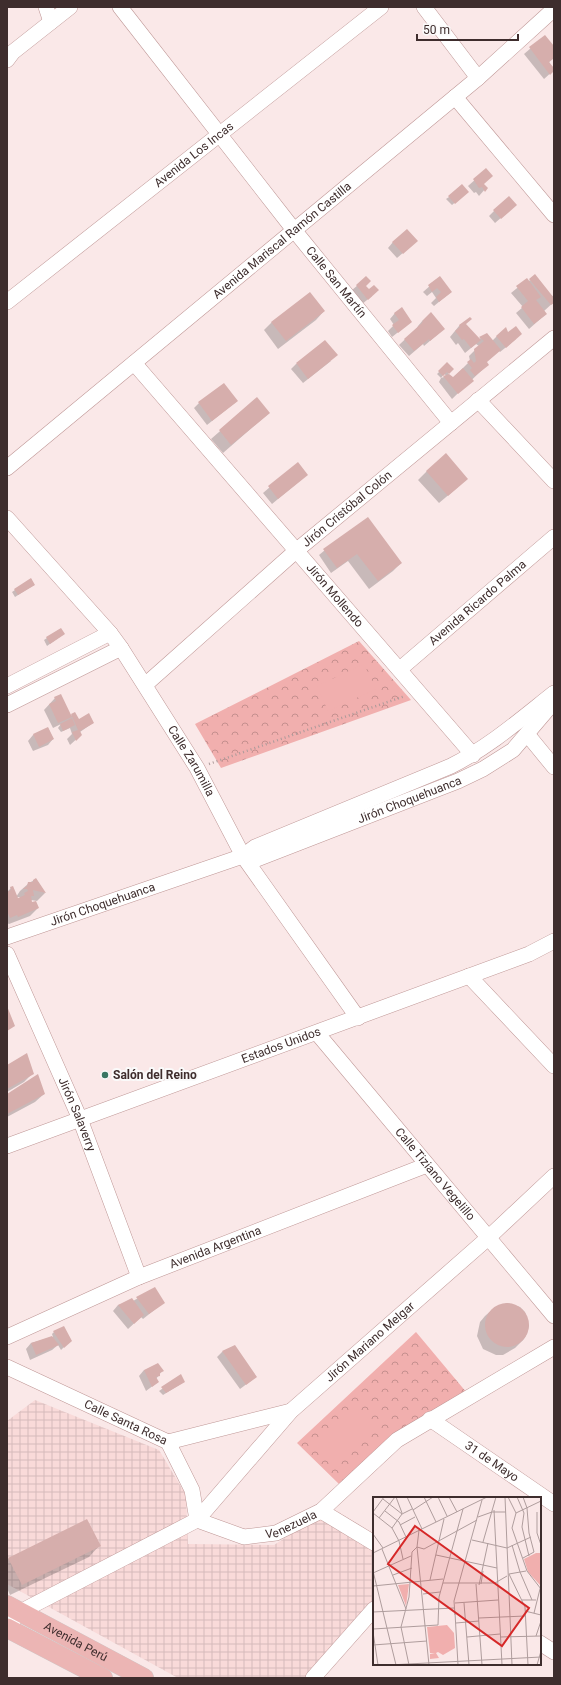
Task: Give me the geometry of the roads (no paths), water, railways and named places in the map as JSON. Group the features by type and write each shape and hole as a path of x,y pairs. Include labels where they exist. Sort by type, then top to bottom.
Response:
{"main road":[{"name":"Avenida Perú","path":"14,1608 144,1678"},
{"name":"Avenida Perú","path":"7,1628 103,1678"}],"street":[{"path":"46,7 52,22"},
{"path":"7,60 12,52 70,7"},
{"name":"Calle San Martín","path":"120,7 294,230 451,423"},
{"name":"Avenida Los Incas","path":"7,302 382,7"},
{"path":"424,7 478,78"},
{"name":"Avenida Mariscal Ramón Castilla","path":"7,468 478,78 554,9"},
{"path":"455,97 554,215"},
{"name":"Jirón Cristóbal Colón","path":"145,685 297,550 554,338"},
{"name":"Jirón Mollendo","path":"134,363 473,755"},
{"path":"478,400 554,482"},
{"name":"Calle Zarumilla","path":"7,518 110,633 121,648 197,768 242,856 358,1018"},
{"name":"Avenida Ricardo Palma","path":"400,669 554,537"},
{"path":"7,686 110,633"},
{"path":"7,705 121,648"},
{"name":"Jirón Choquehuanca","path":"7,937 242,856 255,847 451,766 473,755 554,693"},
{"name":"Jirón Choquehuanca","path":"242,856 257,859 458,782 483,769 512,750 554,701"},
{"path":"527,734 554,767"},
{"name":"Estados Unidos","path":"7,1146 530,954 554,941"},
{"name":"Jirón Salaverry","path":"7,954 80,1119 139,1277"},
{"path":"469,976 554,1066"},
{"name":"Calle Tiziano Vegelillo","path":"316,1033 554,1316"},
{"name":"Avenida Argentina","path":"7,1337 139,1277 427,1165"},
{"name":"Jirón Mariano Melgar","path":"198,1520 291,1410 488,1238 554,1176"},
{"name":"Venezuela","path":"198,1520 244,1537 276,1533 321,1511 397,1440 430,1419 554,1347"},
{"name":"Calle Santa Rosa","path":"7,1367 168,1442 192,1490 198,1520"},
{"path":"168,1442 291,1410"},
{"name":"31 de Mayo","path":"430,1419 554,1504"},
{"path":"321,1511 373,1542"},
{"path":"7,1628 14,1608 198,1520"},
{"path":"313,1678 373,1610"},
{"path":"541,1644 554,1652"}],"place":[{"name":"Salón del Reino","path":"105,1075"}]}
